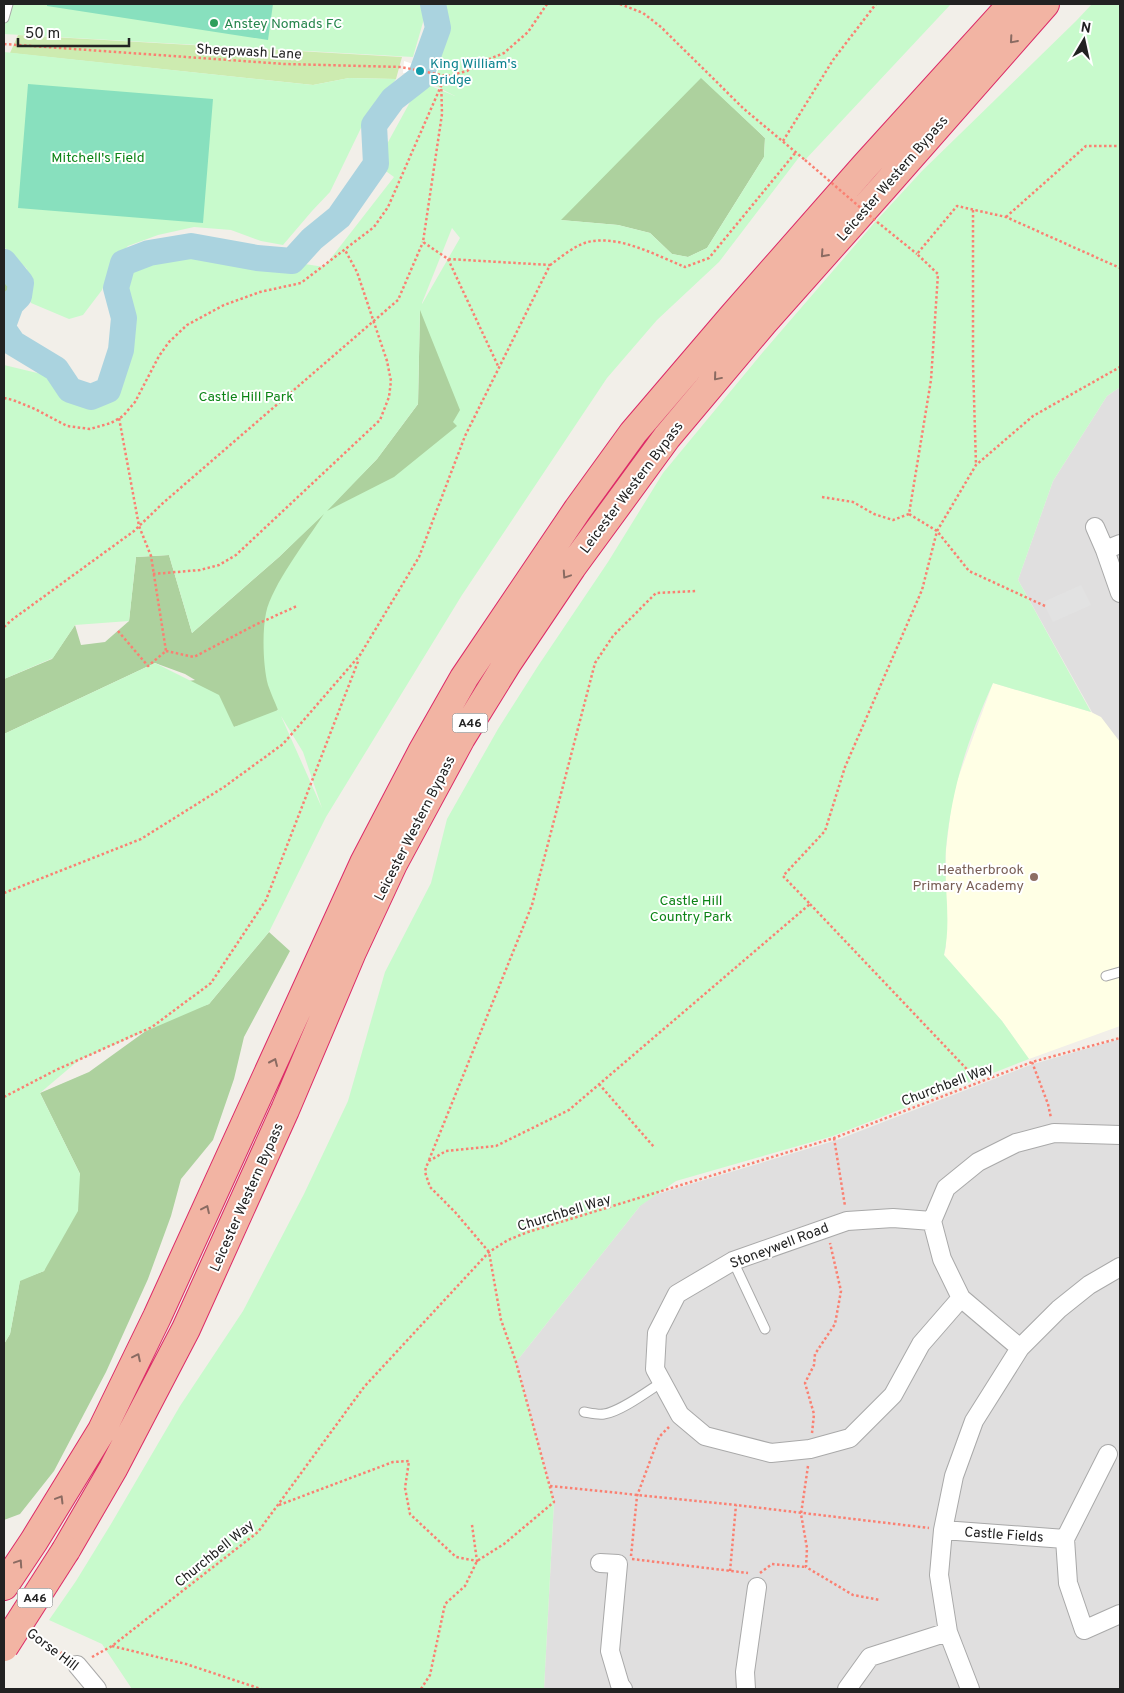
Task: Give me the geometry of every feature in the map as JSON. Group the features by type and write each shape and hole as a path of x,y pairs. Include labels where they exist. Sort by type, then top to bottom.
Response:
{"highway":[{"name":"Leicester Western Bypass","path":"4,1586 102,1430 169,1290 364,863 422,752 464,678 578,509 633,433 764,280 1012,4"},
{"name":"Leicester Western Bypass","path":"4,1647 66,1550 113,1469 186,1329 281,1119 352,952 392,864 461,738 508,662 572,567 667,437 762,323 891,180 1045,4"}],"street":[{"path":"1095,527 1113,547 1120,593"},
{"path":"1020,1348 961,1298 942,1259 932,1220 946,1188 978,1162 1016,1143 1054,1133 1120,1135"},
{"name":"Stoneywell Road","path":"932,1220 893,1218 847,1221 733,1261 677,1294 657,1333 655,1369 680,1415 705,1436 771,1453 810,1449 850,1438 893,1394 921,1344 961,1298"},
{"path":"970,1689 948,1632 939,1575 944,1530 954,1476 974,1421 1020,1348 1066,1303 1089,1285 1120,1267"},
{"path":"1108,1454 1065,1539 1068,1584 1084,1630 1120,1614"},
{"name":"Castle Fields","path":"944,1530 1065,1539"},
{"path":"600,1563 618,1564 610,1651 620,1685 623,1689"},
{"path":"746,1689 745,1672 754,1578"},
{"path":"847,1689 870,1657 948,1632"},
{"name":"Gorse Hill","path":"77,1664 97,1689"}],"lane":[{"path":"4,18 8,4"},
{"path":"1106,976 1120,972"},
{"path":"733,1261 765,1329"},
{"path":"584,1412 603,1414 611,1412 637,1399 662,1382"}],"path":[{"path":"4,627 139,526 163,503 398,300 423,242 442,114 441,76 467,71 477,64 504,53 528,32 547,4"},
{"path":"620,4 643,13 661,27 744,109 784,141 938,274 931,380 909,514"},
{"path":"784,141 833,60 876,4"},
{"name":"Sheepwash Lane","path":"4,44 285,64 403,67 441,76"},
{"path":"4,398 35,409 67,426 90,429 111,423 119,418 135,402 159,356 169,342 187,325 224,305 260,292 301,282 374,227 388,208 441,85"},
{"path":"1006,217 1086,146 1120,146"},
{"path":"4,893 141,839 224,787 283,744 360,655 419,557 465,436 550,265 572,249 592,241 618,241 686,267 709,258 796,152"},
{"path":"916,254 957,206 1006,217 1120,268"},
{"path":"973,210 973,364 976,465"},
{"path":"423,242 448,259 499,368"},
{"path":"153,574 200,570 219,565 236,555 380,420 390,397 391,381 387,361 357,272 345,250"},
{"path":"448,259 550,265"},
{"path":"979,1082 783,876 825,831 844,767 922,590 937,531 976,465 1033,416 1120,367"},
{"path":"119,418 139,526 151,556 166,651"},
{"path":"822,497 853,502 874,514 893,520 909,514"},
{"path":"909,514 937,531 969,571 1045,606"},
{"path":"278,1506 393,1462 409,1462 405,1488 410,1514 456,1557 477,1561 504,1544 554,1502 516,1362 501,1320 489,1252 455,1212 430,1187 425,1172 532,905 595,663 613,636 656,593 697,591"},
{"path":"166,651 194,658 255,625 297,606"},
{"path":"118,631 148,666 166,651"},
{"path":"4,1097 56,1070 152,1028 211,983 266,900 360,655"},
{"path":"429,1161 446,1151 496,1146 569,1110 810,904"},
{"name":"Churchbell Way","path":"77,1664 112,1646 258,1532 364,1386 489,1252 508,1240 528,1232 834,1138 1032,1062 1120,1038"},
{"path":"1032,1062 1048,1104 1054,1133"},
{"path":"598,1084 654,1147"},
{"path":"834,1138 847,1221"},
{"path":"806,1567 806,1548 801,1514 814,1414 805,1383 814,1365 815,1354 835,1324 841,1291 833,1262 827,1227"},
{"path":"680,1415 659,1437 637,1496 630,1559 730,1571 754,1578 772,1564 806,1567 853,1595 880,1600"},
{"path":"550,1486 736,1505 944,1530"},
{"path":"730,1571 736,1505"},
{"path":"421,1689 430,1675 445,1604 466,1586 477,1561 472,1525"},
{"name":"Gorse Hill","path":"33,1633 77,1664"},
{"path":"112,1646 186,1664 261,1689"}],"shaded area":[{"path":"1120,387 1120,762 1018,580 1053,481 1107,396"},
{"path":"1081,585 1091,605 1053,622 1043,602"},
{"name":"Heatherbrook Primary Academy","path":"993,683 1091,712 1101,717 1120,742 1120,1026 1029,1059 1002,1021 944,955 946,947 946,850 953,792"},
{"path":"1120,1039 1120,1689 544,1689 554,1502 516,1362 640,1206 631,1202 837,1140 1030,1065"}],"green space":[{"path":"4,4 428,5 413,57 4,34"},
{"name":"Anstey Nomads FC","path":"47,4 273,4 268,40 47,6"},
{"name":"Castle Hill Park","path":"433,4 951,4 805,160 800,156 719,262 657,320 607,378 462,595 326,817 269,932 209,1004 79,1060 40,1093 80,1174 78,1211 44,1271 20,1281 10,1334 4,1344 4,734 155,663 219,695 234,727 278,710 268,685 265,668 264,639 266,613 275,589 324,514 279,557 192,633 169,555 136,557 129,621 75,625 53,658 4,679 4,365 108,390 123,263 191,246 324,267 394,177 376,164 421,82 455,96 420,78 438,28","holes":["701,78 765,138 764,157 707,248 688,257 672,254 650,233 618,225 561,220","452,228 460,238 422,304","420,310 460,410 453,422 457,426 394,477 327,511 377,459 418,404","281,716 303,752 322,808"]},
{"name":"Castle Hill Country Park","path":"1092,4 1120,4 1120,387 1107,396 1053,481 1018,580 1091,712 993,683 962,763 952,804 945,861 947,928 944,955 1002,1021 1029,1059 833,1136 676,1181 640,1206 516,1362 554,1502 544,1689 132,1689 102,1644 49,1620 76,1581 111,1524 180,1406 243,1311 304,1194 348,1101 385,972 431,883 447,819 498,729 608,562 663,473 763,352 876,221 922,171"},
{"path":"18,35 402,57 396,79 349,78 313,85 10,53"},
{"name":"Mitchell's Field","path":"4,52 313,85 349,78 396,79 361,128 330,192 283,245 261,241 231,230 194,227 158,235 128,246 112,263 102,290 83,315 69,319 31,303 27,269 4,247"},
{"path":"701,77 765,138 764,157 707,248 688,257 672,254 650,233 618,225 560,220"},
{"path":"28,84 213,99 203,223 18,208"},
{"path":"4,261 21,283 4,316"},
{"path":"420,309 494,381 315,662 272,717 234,727 163,685 195,680 185,674 155,663 4,734 4,679 52,659 75,625 81,645 105,642 129,621 136,557 169,555 192,633 279,557 377,459 418,404"},
{"path":"269,932 290,951 244,1037 234,1079 213,1140 181,1179 171,1216 148,1279 106,1372 54,1471 20,1514 4,1520 4,1344 10,1334 20,1280 44,1271 80,1174 40,1093 89,1072 161,1020 209,1004"}],"pier":[{"name":"King William's Bridge","path":"404,61 428,69 438,69 436,80 414,72 403,73"}],"waterway":[{"path":"4,330 13,343 56,369 70,390 91,397 108,390 121,350 124,318 116,288 123,263 149,253 191,246 257,258 292,261 312,239 339,217 376,164 374,125 393,99 420,78 438,28 433,4"},
{"path":"4,262 21,283 19,296 11,304 4,323"}],"place":[{"name":"Anstey Nomads FC","path":"214,23"},
{"name":"King William's Bridge","path":"420,71"},
{"name":"Heatherbrook Primary Academy","path":"1034,877"}]}
